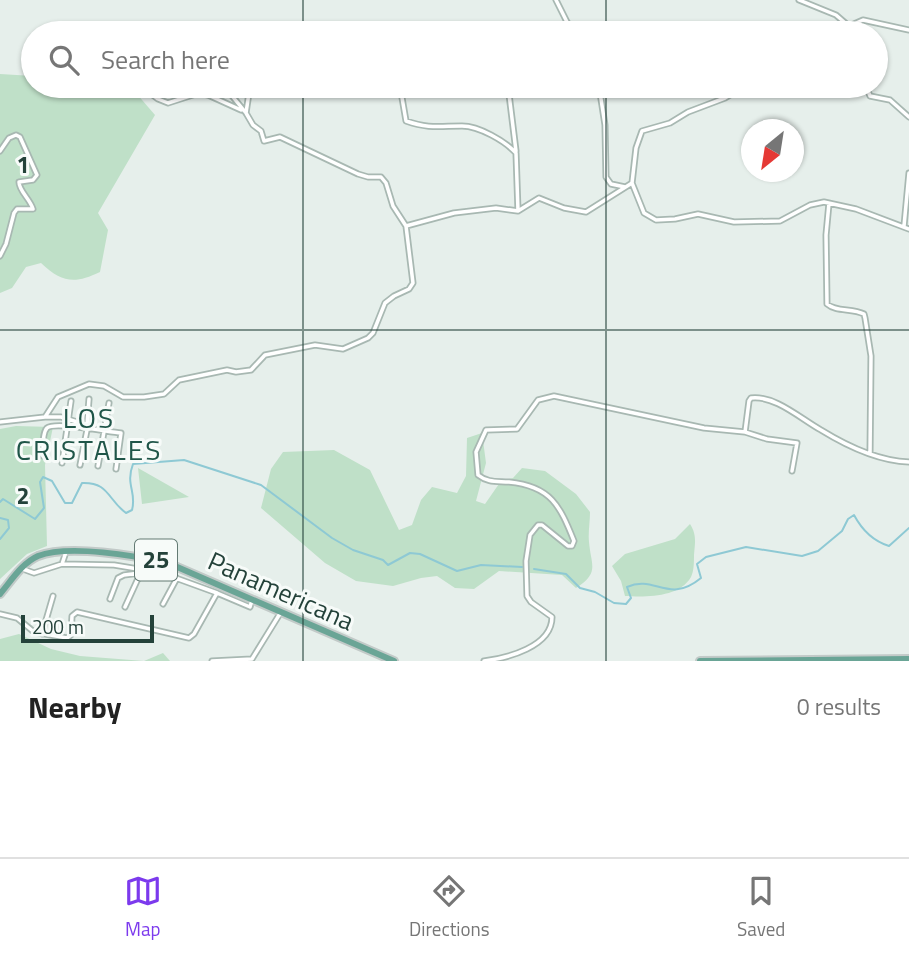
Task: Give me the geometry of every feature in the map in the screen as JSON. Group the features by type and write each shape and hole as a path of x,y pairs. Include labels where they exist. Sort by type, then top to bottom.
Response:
{"main road":[{"name":"Panamericana","path":"0,594 22,568 37,557 66,552 132,555 167,563 394,661"},
{"path":"700,661 909,659"}],"street":[{"path":"556,0 566,21"},
{"path":"799,0 836,15 844,21"},
{"path":"888,25 909,30"},
{"path":"157,98 168,103 182,98"},
{"path":"216,98 246,113"},
{"path":"45,416 58,397 89,384 104,386 123,397 144,397 164,394 179,380 227,370 251,370 265,355 315,345 343,349 363,341 373,333 384,303 409,289 413,283 406,226 393,206 386,183 381,177 358,174 280,137 264,141 261,131 253,125 234,98"},
{"path":"246,113 248,98"},
{"path":"401,98 407,121 441,128 467,127 500,142 516,153"},
{"path":"509,98 516,153 518,211"},
{"path":"602,98 606,177 611,184 628,187"},
{"path":"406,226 454,213 496,208 518,211 525,209 535,199 543,198 565,208 590,212 632,183 641,132 670,123 688,112 723,98"},
{"path":"880,98 890,100 909,117"},
{"path":"0,151 9,138 20,137 37,175 33,180 19,182 33,209 17,209 14,213 0,257"},
{"path":"632,183 644,213 656,220 698,214 739,222 780,221 810,205 829,203 863,211 906,228 909,173"},
{"path":"829,203 826,235 827,304 830,307 853,309 864,314 871,356 870,454"},
{"path":"485,661 518,653 542,638 552,624 552,618 527,596 526,561 530,535 534,528 542,525 568,546 574,543 561,509 549,495 511,482 485,481 478,475 476,452 486,430 517,429 538,400 554,396 704,428 745,432 798,444 792,471"},
{"path":"745,432 749,401 758,397 870,454 909,462"},
{"path":"43,456 47,428 68,422 88,425 89,399"},
{"path":"62,463 71,401"},
{"path":"98,466 109,402"},
{"path":"0,422 45,416 61,417 87,430 121,433 116,469"},
{"path":"80,465 87,430"},
{"path":"62,564 66,552"},
{"path":"22,568 34,573 62,564 97,563 177,578 250,607 253,598"},
{"path":"110,599 118,578 141,572"},
{"path":"125,607 141,572"},
{"path":"163,604 177,578"},
{"path":"0,614 17,618 34,632 42,634 69,637 72,615 77,612 189,638 194,634 217,593"},
{"path":"42,634 53,596"},
{"path":"212,661 254,657 281,611"}],"green space":[{"path":"0,74 21,75 21,98 140,98 155,115 98,213 108,230 100,272 76,280 62,278 41,263 26,267 12,288 0,293"},
{"path":"16,426 53,427 45,465 47,546 27,554 0,579 0,429"},
{"path":"482,433 486,463 476,501 485,504 501,481 513,478 522,468 545,471 576,494 590,512 592,568 584,583 576,588 562,575 499,571 474,589 455,588 437,576 393,586 356,581 325,563 261,508 271,469 283,452 334,450 370,470 399,530 412,525 421,500 432,487 457,493 466,476 467,438"},
{"path":"138,468 189,497 142,504"},
{"path":"690,524 695,539 694,566 686,584 661,595 625,596 621,581 612,566 625,554 675,539"},
{"path":"19,634 51,649 80,656 144,661 0,661 0,639"},
{"path":"163,653 170,661 144,661"}],"waterway":[{"path":"0,502 3,499 35,519 44,508 40,482 43,477 52,481 65,503 72,503 82,483 91,483 103,488 126,513 132,510 133,504 130,478 133,464 184,460 261,485 332,538 353,550 383,560 388,565 410,553 420,554 457,571 481,565 522,567"},
{"path":"534,569 566,574 580,588 595,592 614,603 626,604 631,598 627,587 637,584 670,589 689,586 701,578 697,564 706,557 746,547 802,556 818,551 842,531 848,519 854,515 868,534 889,546 909,528"},
{"path":"0,518 8,520 9,528 0,539"}],"district":[{"name":"LOS CRISTALES","path":"89,434"}]}
